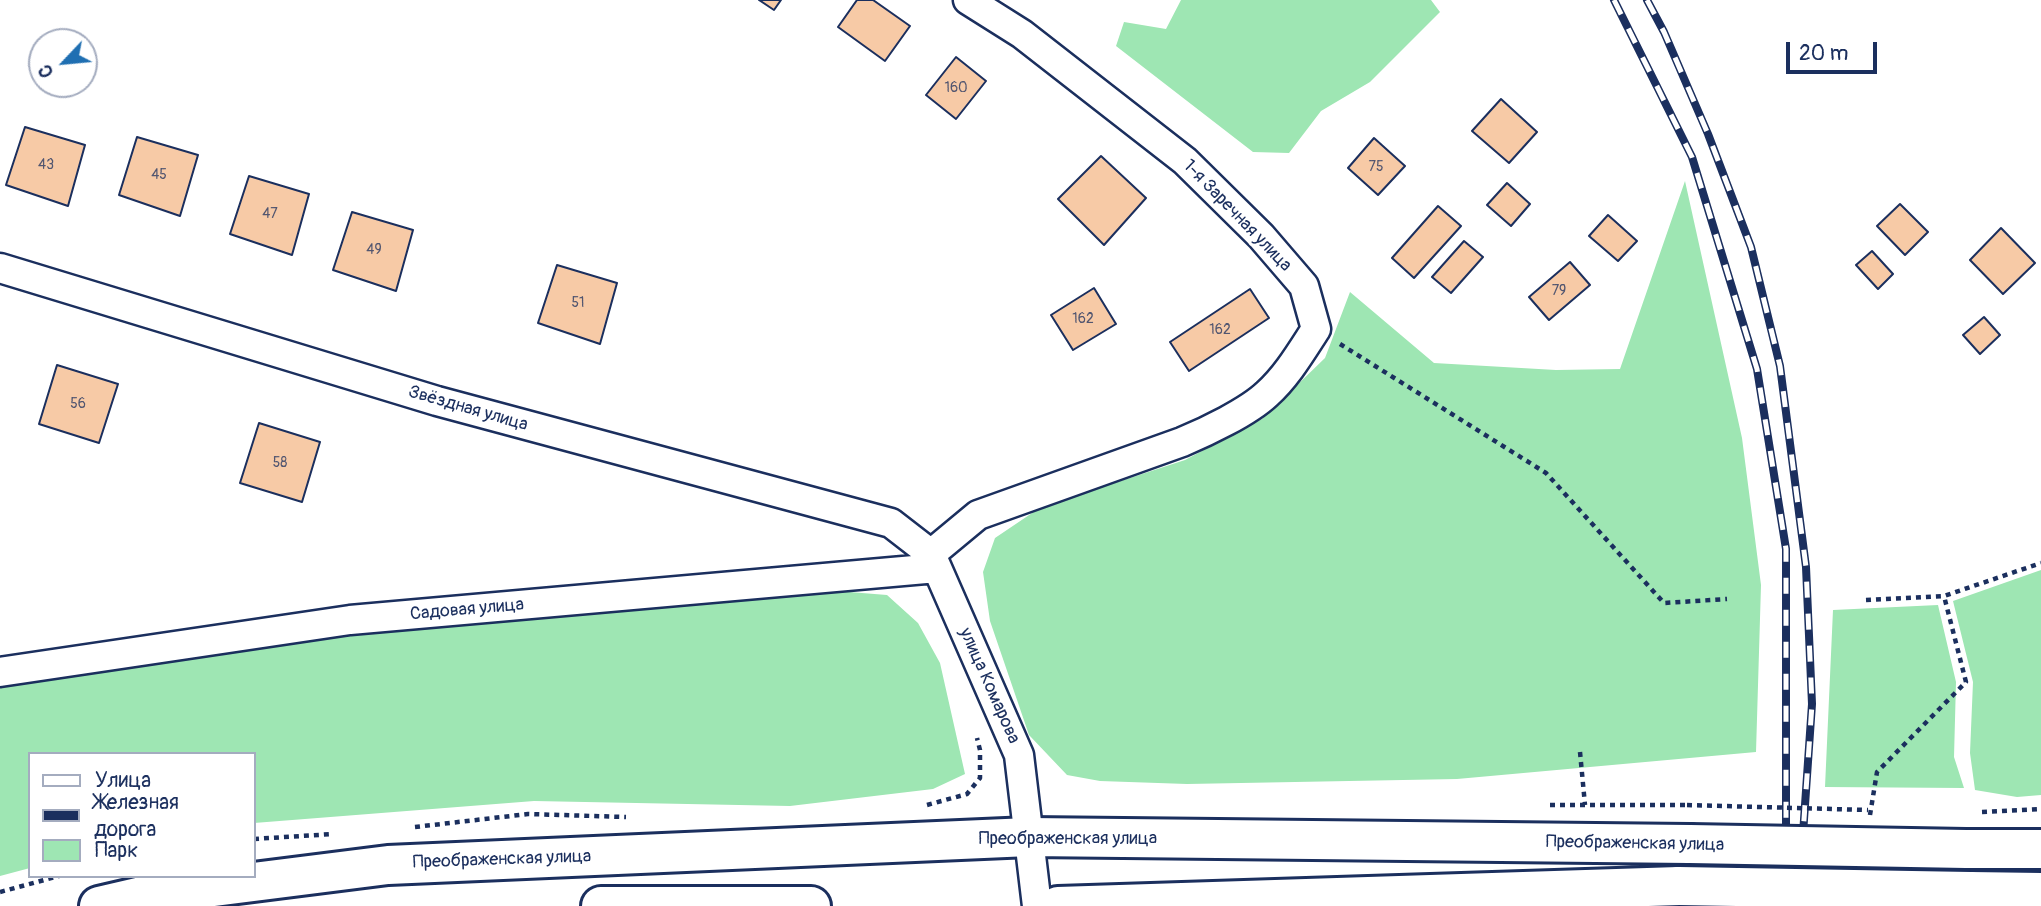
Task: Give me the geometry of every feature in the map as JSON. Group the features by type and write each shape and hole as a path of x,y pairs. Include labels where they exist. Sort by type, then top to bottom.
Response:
{"main road":[{"name":"Преображенская улица","path":"99,906 142,896 388,865 1029,837 2041,849"},
{"path":"1058,906 1679,886 2041,892"},
{"path":"601,906 811,906"}],"street":[{"name":"1-я Заречная улица","path":"968,0 1022,34 1185,161 1261,236 1304,286 1315,329"},
{"name":"Звёздная улица","path":"0,268 438,401 891,523 934,561"},
{"path":"934,561 978,515 1213,429 1266,396 1293,365 1315,329"},
{"name":"Садовая улица","path":"0,672 350,620 934,561"},
{"name":"улица Комарова","path":"934,561 1019,755 1037,906"}],"path":[{"path":"1315,329 1546,473 1664,603 1727,599"},
{"path":"1866,600 1944,596 2041,563"},
{"path":"1869,825 1877,772 1966,682 1944,596"},
{"path":"919,807 967,794 980,778 980,750 975,731"},
{"path":"1580,752 1585,804"},
{"path":"1548,805 1881,810"},
{"path":"1977,812 2041,809"},
{"path":"412,827 528,814 634,818"},
{"path":"256,839 334,834"},
{"path":"0,892 52,878"}],"green space":[{"path":"1181,0 1431,0 1440,12 1370,82 1321,111 1289,153 1253,152 1116,46 1124,22 1166,29"},
{"path":"1685,181 1742,438 1761,585 1756,752 1457,779 1187,784 1100,781 1067,775 1029,735 990,621 983,572 995,538 1041,507 1185,460 1262,419 1325,358 1350,292 1434,363 1556,370 1620,369"},
{"path":"2041,570 2041,795 2017,797 1975,790 1970,753 1973,682 1953,601"},
{"path":"749,584 887,595 918,623 940,663 965,774 933,789 790,806 534,801 256,823 256,752 28,752 28,869 0,876 0,674"},
{"path":"1938,605 1956,682 1954,757 1964,788 1825,787 1833,610"}],"building":[{"path":"759,0 781,0 774,10"},
{"path":"857,0 873,0 910,26 885,61 838,27"},
{"path":"956,57 986,81 956,119 926,95"},
{"path":"1501,99 1537,132 1509,163 1472,131"},
{"path":"25,127 85,145 68,206 6,185"},
{"path":"137,137 198,155 180,216 119,195"},
{"path":"1374,138 1405,166 1378,195 1348,168"},
{"path":"1101,156 1146,198 1104,245 1058,199"},
{"path":"249,176 309,194 292,255 230,234"},
{"path":"1507,183 1530,204 1511,226 1487,205"},
{"path":"1900,204 1928,232 1905,255 1877,226"},
{"path":"1438,206 1461,226 1414,278 1392,258"},
{"path":"352,212 413,230 396,291 333,270"},
{"path":"1608,215 1637,241 1618,261 1589,236"},
{"path":"2001,228 2035,263 2003,294 1970,260"},
{"path":"1464,241 1483,257 1451,293 1432,277"},
{"path":"1872,251 1893,274 1878,289 1856,265"},
{"path":"1570,262 1590,285 1549,320 1529,297"},
{"path":"557,265 617,283 600,344 538,323"},
{"path":"1094,288 1116,324 1073,350 1051,315"},
{"path":"1250,289 1269,318 1189,371 1170,342"},
{"path":"1984,317 2000,335 1980,354 1963,335"},
{"path":"57,365 118,384 99,443 39,424"},
{"path":"259,423 320,442 302,502 240,483"}],"railway":[{"path":"1614,0 1692,157 1757,369 1786,549 1786,837 1780,906"},
{"path":"1647,0 1664,32 1708,134 1751,247 1780,366 1806,567 1812,704 1798,906"}]}
